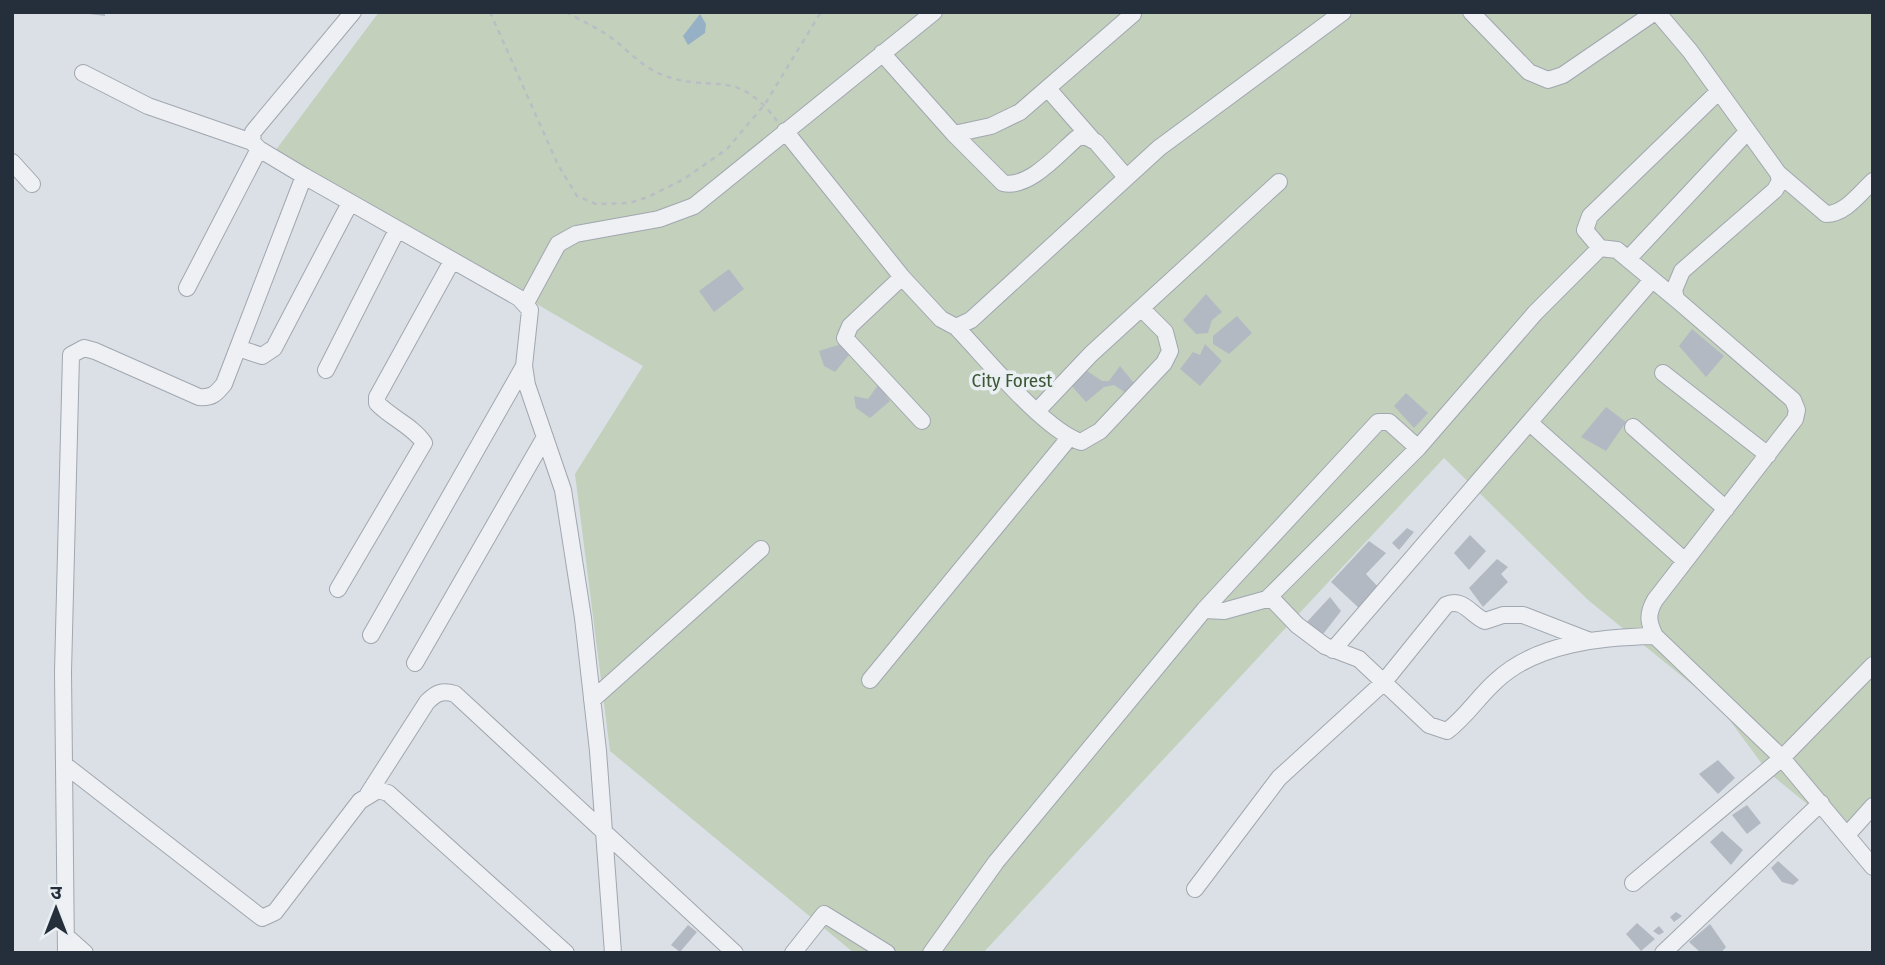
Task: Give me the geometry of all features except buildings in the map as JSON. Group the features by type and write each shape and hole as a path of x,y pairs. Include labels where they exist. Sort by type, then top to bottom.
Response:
{"street":[{"path":"187,288 255,145 253,132 352,12"},
{"path":"613,953 592,700 571,527 563,489 531,400 524,366 530,318 526,303 558,244 576,234 659,219 694,206 781,126 934,12"},
{"path":"956,327 971,320 1126,177 1192,122 1343,12"},
{"path":"1471,12 1529,72 1548,80 1563,75 1656,12 1690,51 1717,93 1778,173 1826,214 1836,214 1873,181"},
{"path":"954,134 1006,119 1049,90 1133,14"},
{"path":"882,53 992,175 1013,185 1024,181 1077,138 1091,138"},
{"path":"83,73 148,106 255,145 350,203 526,303"},
{"path":"1049,90 1126,177"},
{"path":"1717,93 1590,216 1585,230 1600,248 1617,250 1676,299 1793,400 1797,410 1795,419 1649,611 1648,623 1655,636 1782,758 1873,867"},
{"path":"781,126 902,277 941,320 956,327 1037,411 1069,438 1081,442 1100,431 1164,363 1170,351 1170,342 1165,332 1143,310"},
{"path":"1628,259 1746,133"},
{"path":"12,162 32,184"},
{"path":"1676,299 1676,281 1682,271 1775,190 1780,181 1778,173"},
{"path":"85,953 67,945 63,672 71,355 84,348 95,351 190,393 209,398 224,384 304,176"},
{"path":"1037,411 1091,354 1143,310 1279,181"},
{"path":"238,348 262,356 274,348 350,203"},
{"path":"326,370 397,230"},
{"path":"1204,610 1224,611 1267,599 1418,448 1535,313 1600,248"},
{"path":"338,589 424,443 419,435 384,411 377,403 377,397 452,261"},
{"path":"902,277 850,326 845,338 922,421"},
{"path":"1333,650 1653,280"},
{"path":"371,635 524,366"},
{"path":"1663,373 1768,455"},
{"path":"931,953 996,862 1204,610 1378,422 1389,422 1418,448"},
{"path":"1530,423 1685,561"},
{"path":"1633,427 1726,509"},
{"path":"415,663 545,437"},
{"path":"870,680 1069,438"},
{"path":"592,700 761,549"},
{"path":"1267,599 1274,601 1297,625 1333,650 1359,659 1429,725 1447,731 1494,682 1520,663 1590,641 1655,636"},
{"path":"1195,889 1279,778 1383,683 1451,603 1463,604 1485,621 1503,615 1523,615 1590,641"},
{"path":"1633,883 1782,758 1873,665"},
{"path":"65,765 255,916 262,918 275,912 368,794 427,702 435,694 445,691 462,699 734,953"},
{"path":"368,794 378,790 388,793 566,953"},
{"path":"1663,953 1821,803"},
{"path":"1847,835 1873,806"},
{"path":"793,953 824,914 887,953"}],"path":[{"path":"490,12 558,165 572,189 584,201 629,203 676,184 727,149 765,104 821,12"},
{"path":"566,12 595,27 657,72 676,78 734,84 765,104 781,126"}],"green space":[{"name":"City Forest","path":"379,12 1873,12 1873,805 1849,838 1768,772 1720,707 1588,600 1444,458 983,953 854,953 610,751 575,474 643,366 275,151"}],"water":[{"path":"700,14 706,24 705,33 688,45 683,36"}]}
